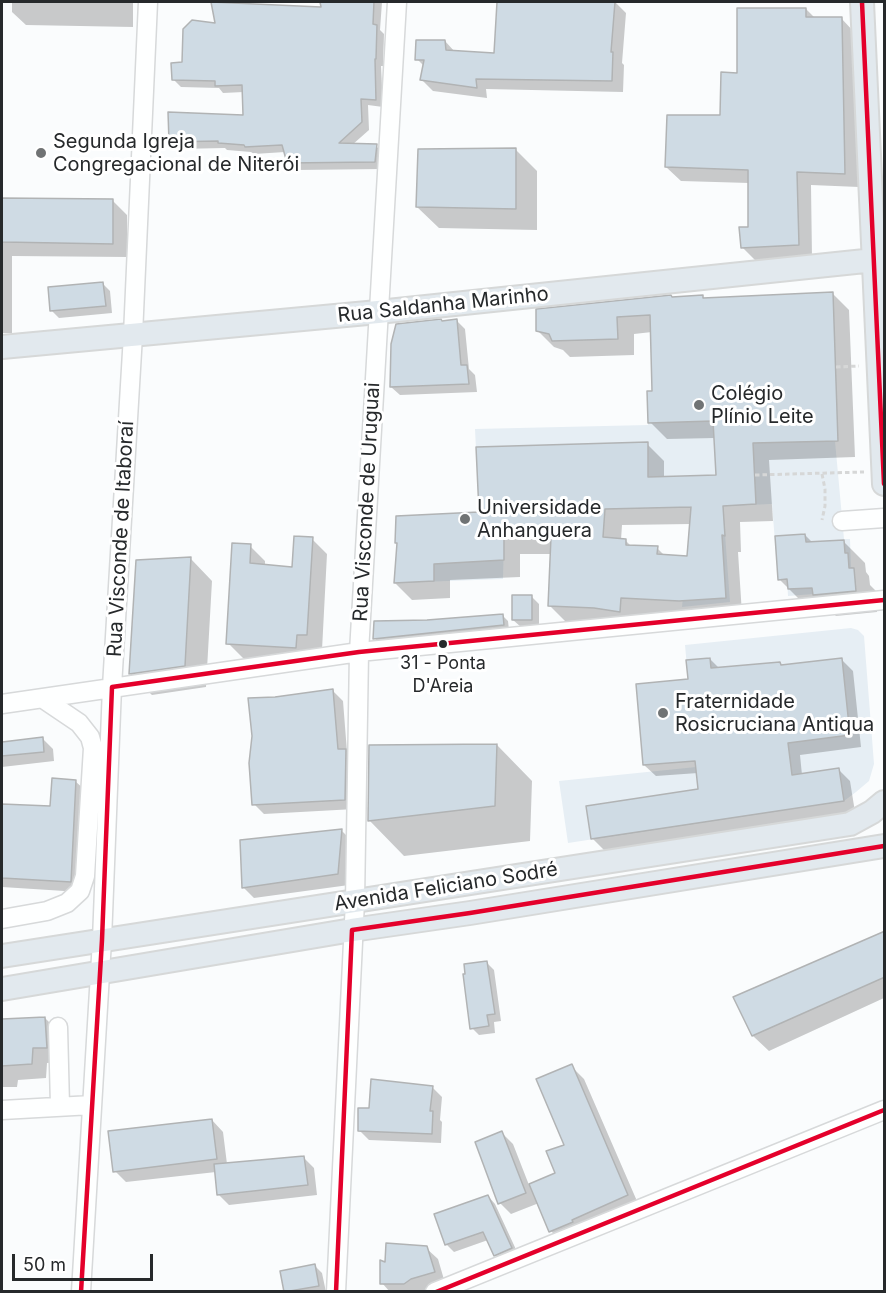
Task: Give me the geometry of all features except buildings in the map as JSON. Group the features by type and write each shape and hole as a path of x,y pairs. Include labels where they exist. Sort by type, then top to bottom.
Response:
{"main road":[{"path":"862,2 878,224 885,484"},
{"name":"Rua Saldanha Marinho","path":"2,347 378,312 879,259"},
{"name":"Avenida Feliciano Sodré","path":"2,956 850,824 885,802"},
{"name":"Avenida Feliciano Sodré","path":"2,989 352,930 882,848"}],"street":[{"name":"Rua Visconde de Itaboraí","path":"81,1292 102,940 112,687 148,2"},
{"name":"Rua Visconde de Uruguai","path":"336,1292 355,901 359,652 397,2"},
{"path":"842,521 885,518"},
{"path":"2,704 359,652 885,600"},
{"path":"2,919 47,911 67,903 80,891 85,876 93,748 90,737 79,723 42,698"},
{"path":"850,824 885,818"},
{"path":"58,1027 60,1106"},
{"path":"2,1110 92,1105"},
{"path":"435,1292 885,1110"}],"path":[{"path":"755,475 884,471"},
{"path":"822,474 825,489 822,520"}],"shaded area":[{"name":"Universidade Anhanguera","path":"750,320 751,361 836,358 836,375 751,377 753,443 835,441 844,539 850,539 851,567 854,568 856,587 853,591 788,596 787,579 778,580 772,504 723,506 730,602 682,607 691,507 605,509 504,538 503,579 394,583 397,543 395,543 396,516 479,512 475,429 648,425 647,391 652,391 650,323"},
{"path":"851,628 858,630 864,636 874,764 869,781 856,792 844,801 568,843 559,781 696,767 685,645"}],"transit line":[{"path":"862,2 884,484"},
{"path":"81,1292 102,940 112,687 359,652 884,600"},
{"path":"336,1292 352,930 884,846"},
{"path":"436,1292 884,1110"}],"place":[{"name":"Segunda Igreja Congregacional de Niterói","path":"41,153"},
{"name":"Colégio Plínio Leite","path":"699,405"},
{"name":"Universidade Anhanguera","path":"465,519"},
{"name":"31 - Ponta D'Areia","path":"443,644"},
{"name":"Fraternidade Rosicruciana Antiqua","path":"663,713"}]}
